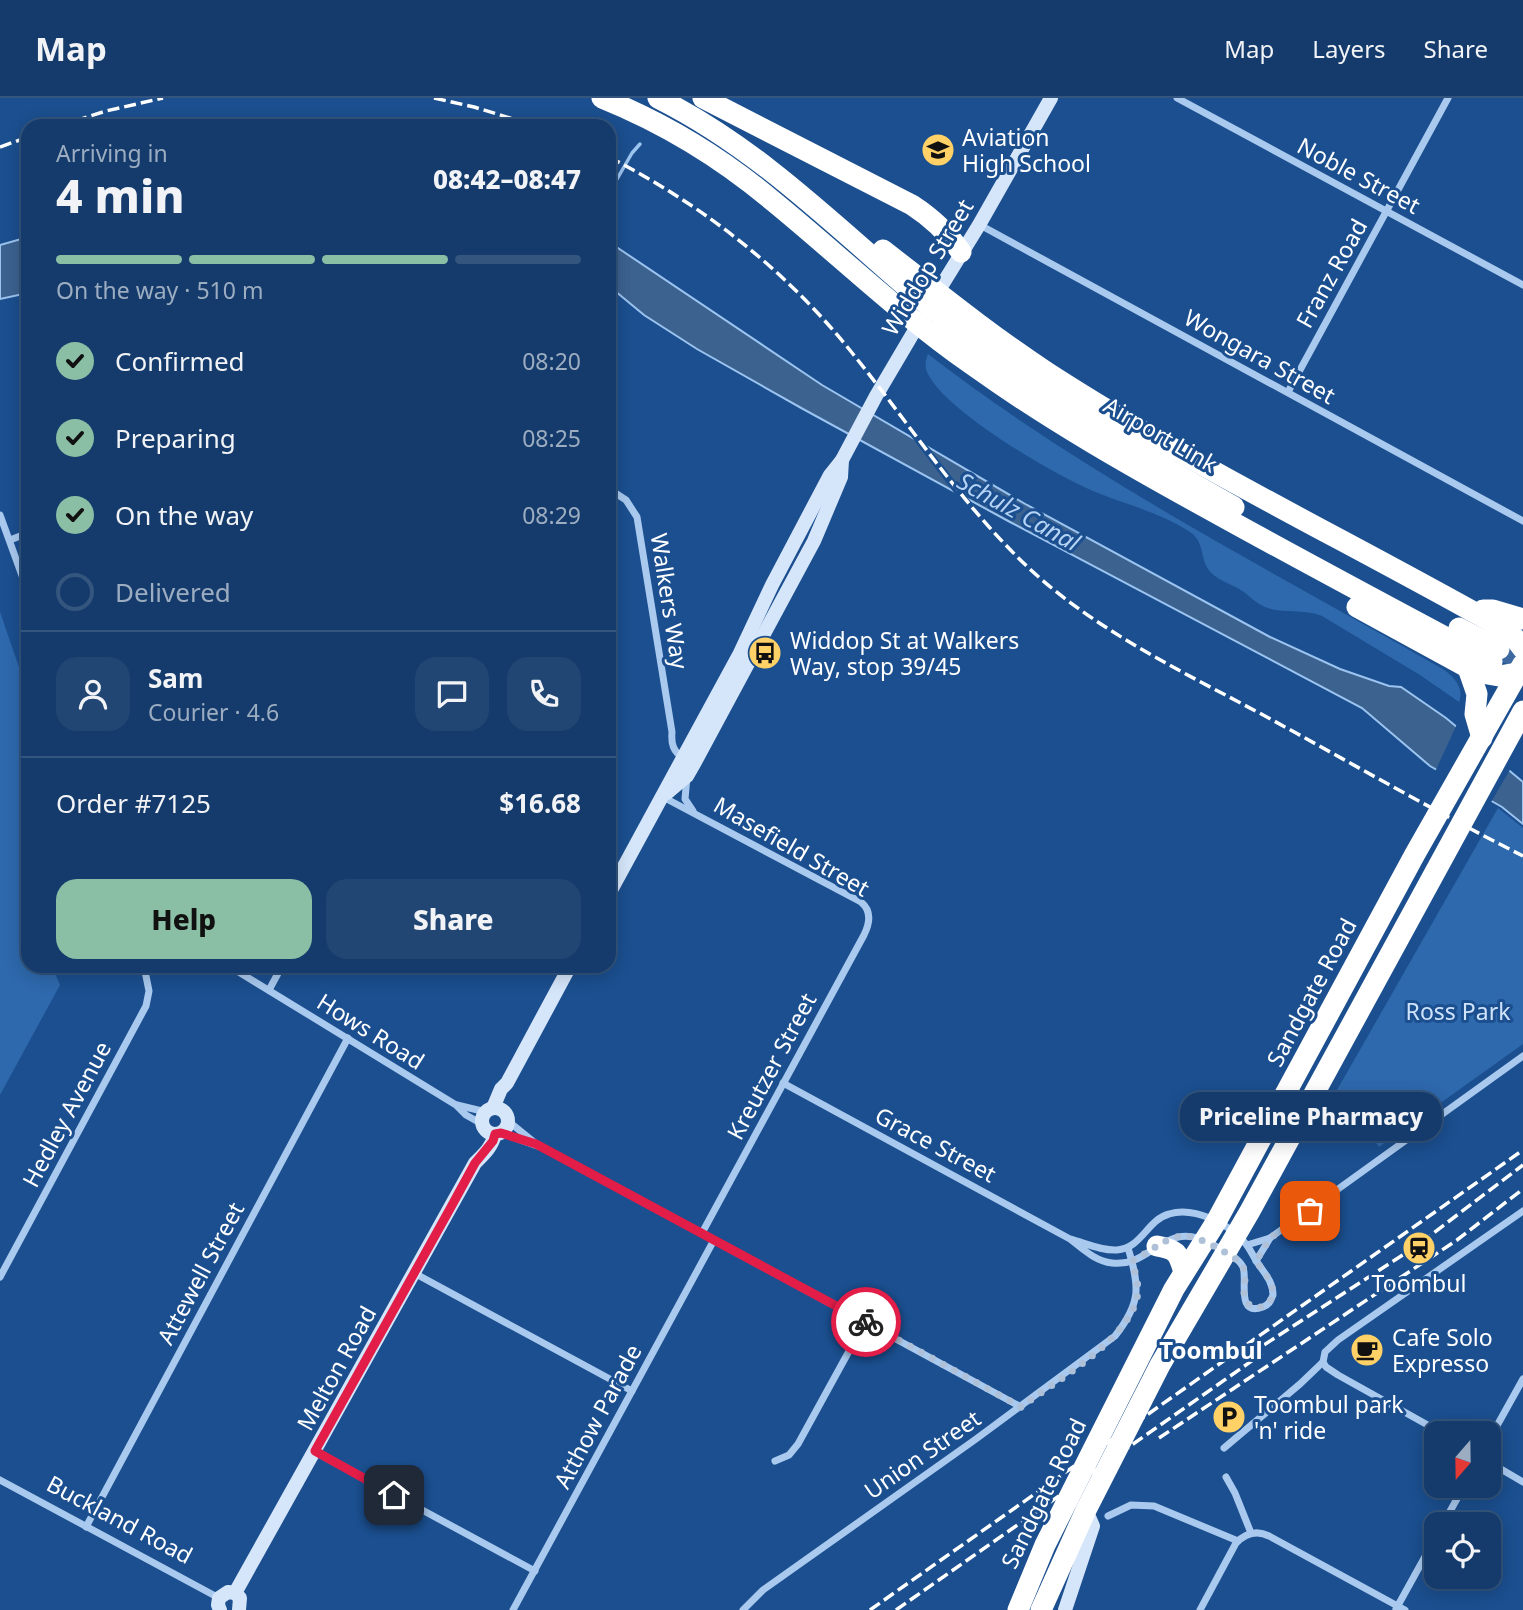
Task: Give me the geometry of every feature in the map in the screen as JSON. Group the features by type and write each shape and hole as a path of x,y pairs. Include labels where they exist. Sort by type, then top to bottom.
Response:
{"highway":[{"path":"602,98 669,131 733,170 775,202 900,314 940,326 1038,366 1298,519 1504,629 1523,649"},
{"path":"658,98 748,152 828,218 858,231 920,288 940,326 1017,411 1119,475 1468,668 1491,676 1521,670"},
{"path":"703,98 912,205 952,239 961,253"},
{"name":"Airport Link","path":"940,326 1006,389 1090,442 1309,565 1496,656"},
{"path":"1470,611 1493,610 1523,619"},
{"path":"1468,668 1477,694 1475,714 1482,738"},
{"name":"Sandgate Road","path":"1018,1610 1063,1508 1184,1272 1216,1222 1409,865 1521,670"},
{"name":"Sandgate Road","path":"1041,1610 1086,1510 1178,1332 1237,1244 1465,816 1511,740 1523,711"},
{"path":"1157,1246 1172,1248 1177,1252 1184,1272"}],"street":[{"name":"Widdop Street","path":"689,760 690,744 740,653 772,585 830,475 842,460 869,408 979,225 1051,98"},
{"name":"Noble Street","path":"1177,98 1523,285"},
{"name":"Franz Road","path":"1287,392 1448,98"},
{"name":"Wongara Street","path":"979,225 1523,521"},
{"name":"Widdop Street","path":"689,760 814,541 841,477 842,460"},
{"name":"Walkers Way","path":"616,494 626,500 637,517 672,732 671,742 674,750 689,760"},
{"path":"0,515 21,572"},
{"path":"10,540 21,536"},
{"path":"672,732 681,741 690,744"},
{"path":"663,797 687,776 689,760"},
{"path":"616,881 663,797 667,784 689,760"},
{"name":"Masefield Street","path":"687,776 685,799 694,812"},
{"name":"Masefield Street","path":"663,797 861,902 867,907 869,915"},
{"name":"Kreutzer Street","path":"702,1233 864,935 869,915"},
{"name":"Hedley Avenue","path":"0,1277 146,1006 149,991 145,973"},
{"name":"Hows Road","path":"241,973 456,1105 494,1121 1021,1407"},
{"path":"269,990 278,973"},
{"name":"Melton Road","path":"234,1593 475,1163 487,1152 493,1141 501,1089 507,1083 566,973"},
{"name":"Attewell Street","path":"86,1527 348,1038"},
{"path":"1132,1261 1179,1236 1237,1244 1270,1238 1348,1185 1523,1056"},
{"name":"Grace Street","path":"783,1083 1070,1239 1099,1260 1112,1263 1132,1261"},
{"name":"Hows Road","path":"456,1105 467,1115 494,1121 536,1144"},
{"path":"1424,1423 1326,1367 1325,1352 1338,1340 1523,1210"},
{"path":"1128,1248 1142,1237 1153,1223 1169,1214 1192,1213 1216,1222 1256,1261 1269,1279 1273,1290 1268,1305 1258,1308 1248,1304 1243,1294 1245,1276 1237,1244"},
{"path":"1256,1261 1270,1238"},
{"name":"Grace Street","path":"1070,1239 1104,1249 1128,1248"},
{"name":"Atthow Parade","path":"513,1610 714,1240"},
{"name":"Union Street","path":"743,1610 762,1590 1101,1348 1124,1325 1138,1295 1128,1248"},
{"path":"414,1272 632,1391"},
{"path":"775,1461 789,1455 798,1444 865,1322"},
{"path":"1224,1448 1324,1362"},
{"path":"1500,1421 1523,1379"},
{"path":"315,1451 535,1571"},
{"path":"1502,1470 1523,1482"},
{"path":"1226,1477 1251,1533"},
{"name":"Buckland Road","path":"0,1480 219,1604"},
{"path":"1108,1516 1131,1506 1154,1506 1238,1541"},
{"name":"Sandgate Road","path":"1065,1610 1093,1527 1086,1510"},
{"path":"1200,1610 1238,1541 1251,1533 1269,1536 1400,1609 1424,1561"},
{"path":"219,1604 228,1592 234,1593 240,1598 240,1610"}],"green space":[{"path":"928,354 989,399 1114,481 1445,671 1454,678 1459,687 1459,702 1420,675 1322,616 1271,609 1218,578 1208,569 1198,540 1177,524 1095,492 1020,452 971,418 934,384 926,369"},
{"path":"0,612 21,673 21,973 55,973 60,985 0,1095"},
{"name":"Ross Park","path":"1498,808 1523,828 1523,1044 1379,1147 1337,1090"}],"water":[{"path":"21,239 21,294 0,299 0,245"},
{"name":"Schulz Canal","path":"616,247 822,385 1027,505 1270,637 1340,669 1389,686 1401,687 1446,718 1523,782 1523,824 1502,807 1430,766 1362,708 803,409 697,349 644,315 616,292"}],"pier":[{"path":"907,431 924,441 975,507 958,498"},
{"path":"1457,724 1511,768 1490,804 1435,772"}],"waterway":[{"path":"616,181 640,144"}],"tunnel":[{"path":"1499,649 1523,660"}],"railway":[{"path":"81,119 163,98"},
{"path":"434,98 513,119"},
{"path":"0,147 21,140"},
{"path":"616,161 678,197 742,242 800,295 853,354 983,520 1032,571 1058,593 1115,633 1174,668 1523,856"},
{"path":"870,1610 1523,1150"},
{"path":"1250,1354 1415,1247 1523,1165"},
{"path":"1159,1438 1457,1240 1523,1189"},
{"path":"896,1610 1263,1353"}],"way so far":[{"path":"866,1322 1021,1407 1101,1348 1124,1325 1138,1295 1132,1261 1172,1237 1195,1237 1226,1252 1243,1266 1245,1299 1252,1307 1263,1307 1271,1300 1273,1290 1269,1279 1256,1261 1270,1238 1310,1211"}],"place":[{"name":"Aviation High School","path":"938,150"},
{"name":"Widdop St at Walkers Way, stop 39/45","path":"765,653"},
{"name":"Priceline Pharmacy","path":"1310,1211"},
{"name":"Toombul","path":"1419,1248"},
{"name":"Cafe Solo Expresso","path":"1367,1350"},
{"name":"Toombul park 'n' ride","path":"1229,1417"}],"district":[{"name":"Toombul","path":"1211,1349"}],"route":[{"path":"394,1495 315,1451 475,1163 487,1152 495,1134 501,1133 536,1144 866,1322"}]}
